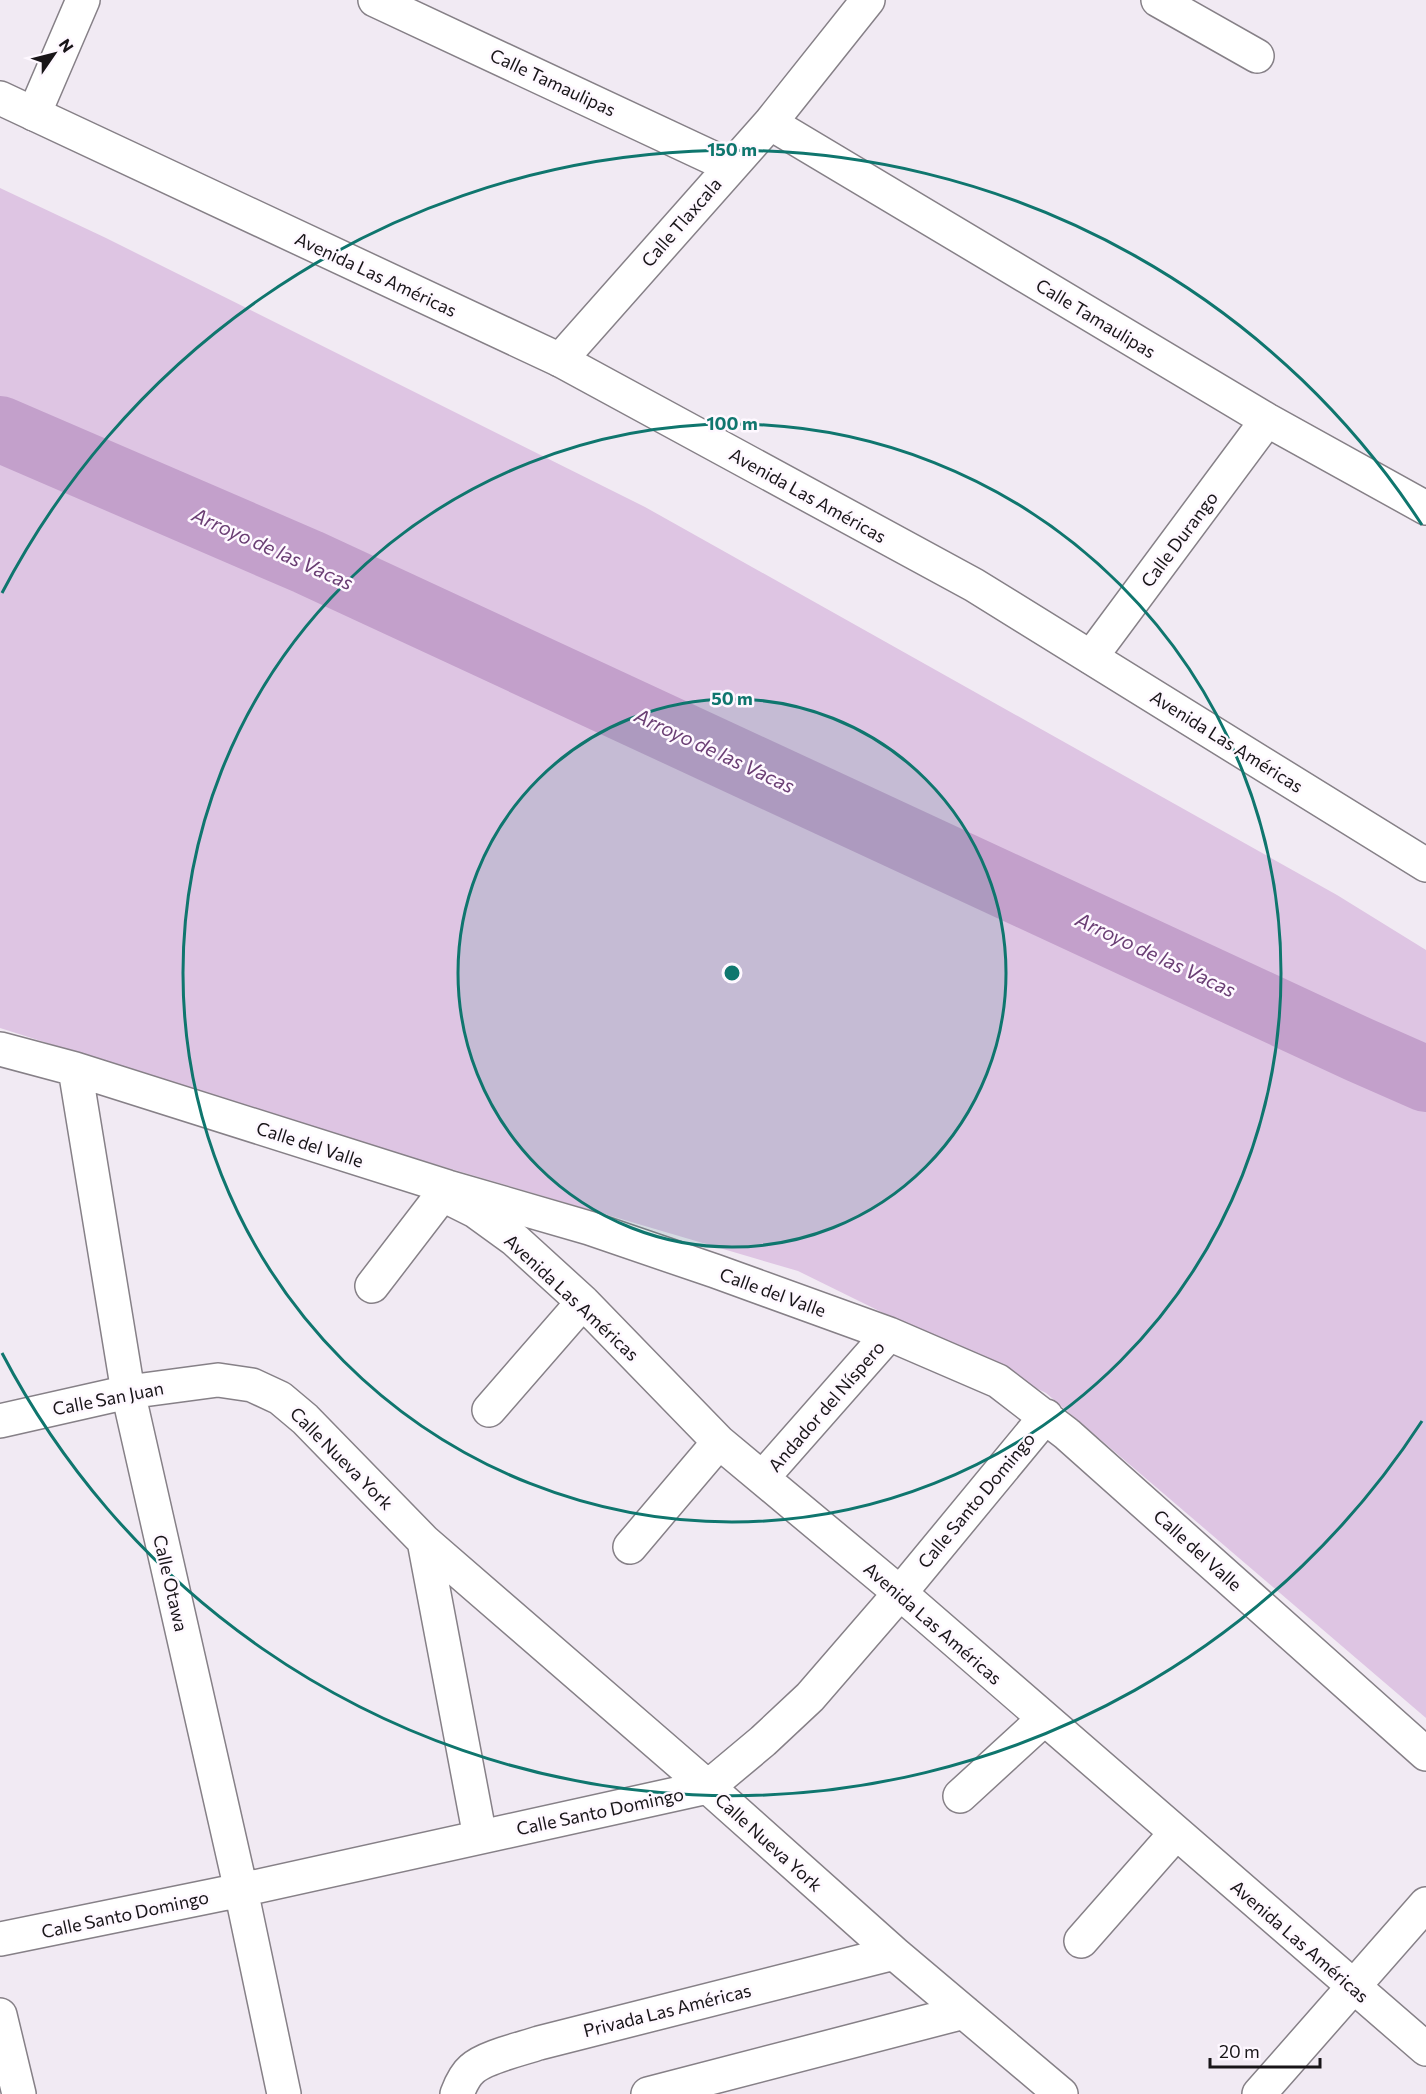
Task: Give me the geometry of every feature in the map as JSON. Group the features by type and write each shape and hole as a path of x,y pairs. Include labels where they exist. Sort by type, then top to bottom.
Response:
{"street":[{"path":"34,114 83,0"},
{"name":"Calle Tamaulipas","path":"375,0 730,166"},
{"path":"1158,0 1257,56"},
{"name":"Calle Tlaxcala","path":"560,360 770,123 860,2"},
{"name":"Avenida Las Américas","path":"0,98 560,360 974,585 1426,865"},
{"name":"Calle Tamaulipas","path":"770,123 1267,420 1426,508"},
{"name":"Calle Durango","path":"1091,657 1267,420"},
{"name":"Calle del Valle","path":"0,1049 75,1069 446,1191 589,1228 889,1334 998,1380 1046,1416 1426,1754"},
{"name":"Calle Otawa","path":"75,1069 128,1392 241,1890 284,2094"},
{"path":"372,1286 446,1191"},
{"name":"Avenida Las Américas","path":"446,1191 515,1240 583,1302 719,1442 900,1593 1426,2049"},
{"path":"489,1410 583,1302"},
{"name":"Andador del Níspero","path":"763,1477 889,1334"},
{"name":"Calle San Juan","path":"0,1421 128,1392 218,1380"},
{"name":"Calle Nueva York","path":"218,1380 252,1385 280,1398 305,1419 424,1541 708,1787 894,1953 1061,2094"},
{"name":"Calle Santo Domingo","path":"0,1939 241,1890 708,1787 763,1741 810,1696 900,1593 1046,1416"},
{"path":"630,1547 719,1442"},
{"path":"424,1541 480,1837"},
{"path":"960,1796 1044,1719"},
{"path":"1081,1941 1176,1833"},
{"path":"1259,2094 1426,1904"},
{"name":"Privada Las Américas","path":"457,2094 472,2069 493,2058 539,2043 894,1953"},
{"path":"648,2094 964,2012"},
{"path":"0,2015 19,2094"}],"shaded area":[{"path":"0,188 106,238 645,507 1337,895 1426,950 1426,1718 1046,1393 798,1271 366,1144 0,1028"}],"waterway":[{"name":"Arroyo de las Vacas","path":"0,429 308,562 1426,1079"}]}
